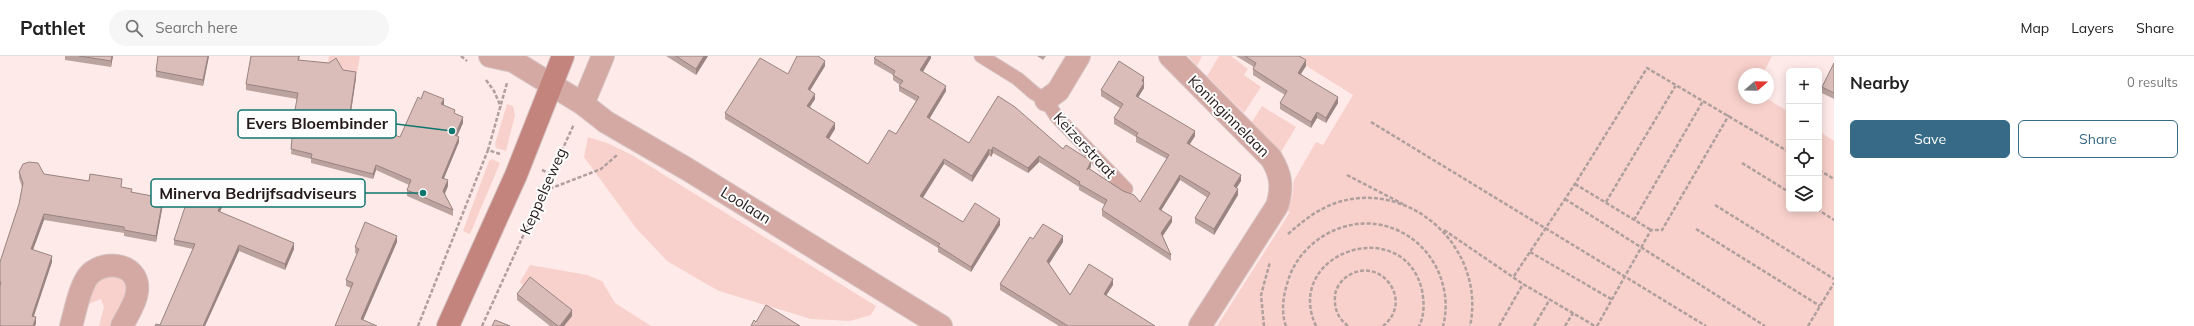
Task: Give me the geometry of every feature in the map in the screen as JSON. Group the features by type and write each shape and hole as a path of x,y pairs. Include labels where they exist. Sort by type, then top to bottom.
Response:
{"main road":[{"name":"Keppelseweg","path":"448,326 516,175 563,56"}],"street":[{"name":"Loolaan","path":"490,56 513,61 552,84 583,104 606,122 687,169 941,326"},
{"path":"583,104 603,56"},
{"name":"Keizerstraat","path":"1046,100 1058,90 1079,56"},
{"name":"Koninginnelaan","path":"1170,56 1271,158 1277,168 1281,181 1281,194 1277,206 1200,326"},
{"path":"71,326 89,275 97,269 109,266 120,266 129,270 135,277 137,286 137,294 122,326"}],"lane":[{"name":"Keizerstraat","path":"981,56 1018,79 1034,93 1046,100 1056,116 1126,189"}],"path":[{"path":"1514,276 1575,184 1646,68 1729,115 1786,150"},
{"path":"1606,202 1676,85"},
{"path":"1634,220 1703,101"},
{"name":"Keppelseweg","path":"482,326 583,104"},
{"path":"1575,184 1651,230 1662,230 1729,115"},
{"path":"1371,122 1706,326"},
{"path":"543,191 601,169 635,140"},
{"path":"418,326 488,150"},
{"path":"1742,163 1786,190"},
{"path":"1822,172 1834,179"},
{"path":"1347,176 1407,206 1514,276 1523,284 1596,326 1613,300 1651,230"},
{"path":"1287,235 1312,214 1342,201 1375,198 1407,206"},
{"path":"1565,199 1765,326"},
{"path":"1715,204 1834,279"},
{"path":"1822,212 1834,220"},
{"path":"1286,326 1283,298 1290,273 1303,251 1323,235 1347,225 1373,224 1398,230 1419,244 1435,264 1445,288 1447,313 1443,326"},
{"path":"1440,228 1456,246 1466,268 1472,292 1470,326"},
{"path":"1696,229 1820,306"},
{"path":"1316,326 1312,317 1311,296 1317,276 1330,260 1349,250 1369,247 1396,255 1407,263 1419,281 1424,301 1419,326"},
{"path":"1530,252 1613,300"},
{"path":"1264,326 1262,295 1269,263 1273,258"},
{"path":"1348,326 1341,320 1335,308 1335,294 1341,282 1352,273 1365,270 1379,273 1390,282 1396,295 1395,308 1389,321 1383,326"},
{"path":"1808,326 1834,283"},
{"path":"1499,326 1523,284"},
{"path":"1534,326 1550,299"},
{"path":"1565,326 1573,313"}],"shaded area":[{"path":"329,56 360,56 356,78 343,75 327,68"},
{"path":"1188,56 1202,56 1197,66"},
{"path":"1219,56 1231,56 1248,69 1244,75 1261,87 1244,113 1207,76"},
{"path":"1772,56 1766,68 1738,68 1738,104 1774,103 1786,110 1786,212 1822,212 1822,133 1834,141 1834,326 1217,326 1290,212 1287,210 1292,197 1294,180 1316,142 1323,145 1353,95 1292,57"},
{"path":"507,104 513,106 515,115 506,151 496,148 495,144"},
{"path":"1262,106 1296,127 1281,152 1252,122"},
{"path":"588,137 607,143 632,155 876,306 871,315 850,321 811,319 719,291 667,261 636,228 584,157"},
{"path":"492,159 500,163 470,234 463,231 489,161"},
{"path":"530,265 587,275 602,281 615,303 651,326 554,326 520,282"},
{"path":"104,273 122,277 129,288 114,326 99,326 104,307 101,299 84,306 94,281"}],"building":[{"path":"79,56 112,56 111,61"},
{"path":"158,56 208,56 203,80 156,71"},
{"path":"251,56 299,56 298,60 329,63 336,58 343,70 356,72 349,119 400,137 418,97 421,99 424,91 444,99 441,104 455,110 454,113 463,117 455,135 459,137 442,178 448,180 443,191 453,210 407,190 411,180 376,165 373,174 311,158 312,154 291,149 292,127 298,93 246,84"},
{"path":"676,56 704,56 696,69"},
{"path":"797,56 818,56 825,61 808,89 815,94 807,106 835,123 826,137 868,164 889,130 896,134 919,97 899,86 903,81 893,75 895,71 874,58 876,56 929,56 920,70 946,86 927,117 969,143 998,96 1015,107 1063,149 1066,145 1091,161 1087,170 1088,168 1123,191 1134,195 1140,202 1169,155 1136,136 1138,133 1114,118 1123,104 1101,90 1119,61 1144,77 1142,81 1144,83 1136,96 1195,131 1187,143 1241,175 1234,186 1238,189 1214,229 1195,218 1210,193 1180,175 1159,209 1172,217 1161,233 1171,255 1102,210 1107,200 1079,184 1080,182 1039,156 1028,168 993,147 991,151 989,149 972,176 944,159 920,196 963,222 975,203 1000,219 971,267 938,246 940,244 725,113 760,58 788,74"},
{"path":"1245,56 1299,56 1306,60 1298,73 1338,97 1326,118 1317,112 1311,122 1280,103 1287,91 1253,69 1256,63"},
{"path":"1834,63 1834,93 1822,87"},
{"path":"29,162 38,163 44,174 89,181 90,174 122,179 121,187 132,189 131,192 163,198 156,236 124,230 124,227 44,214 31,249 52,256 32,316 36,317 33,326 0,326 0,262 19,204 23,183 19,172 23,164"},
{"path":"192,186 223,199 218,211 294,243 285,264 239,245 203,326 155,326 156,324 160,325 195,244 174,240"},
{"path":"365,222 397,236 361,319 377,326 335,326 353,283 346,280 359,249 355,247"},
{"path":"1043,224 1063,236 1047,261 1070,295 1089,264 1113,279 1104,294 1155,326 1068,326 1000,284 1030,237 1033,239"},
{"path":"530,277 572,310 560,326 517,294"},
{"path":"766,305 800,326 751,326 754,320 756,322"},
{"path":"495,320 510,326 492,326"}],"place":[{"name":"Evers Bloembinder","path":"452,131"},
{"name":"Minerva Bedrijfsadviseurs","path":"423,193"}]}
